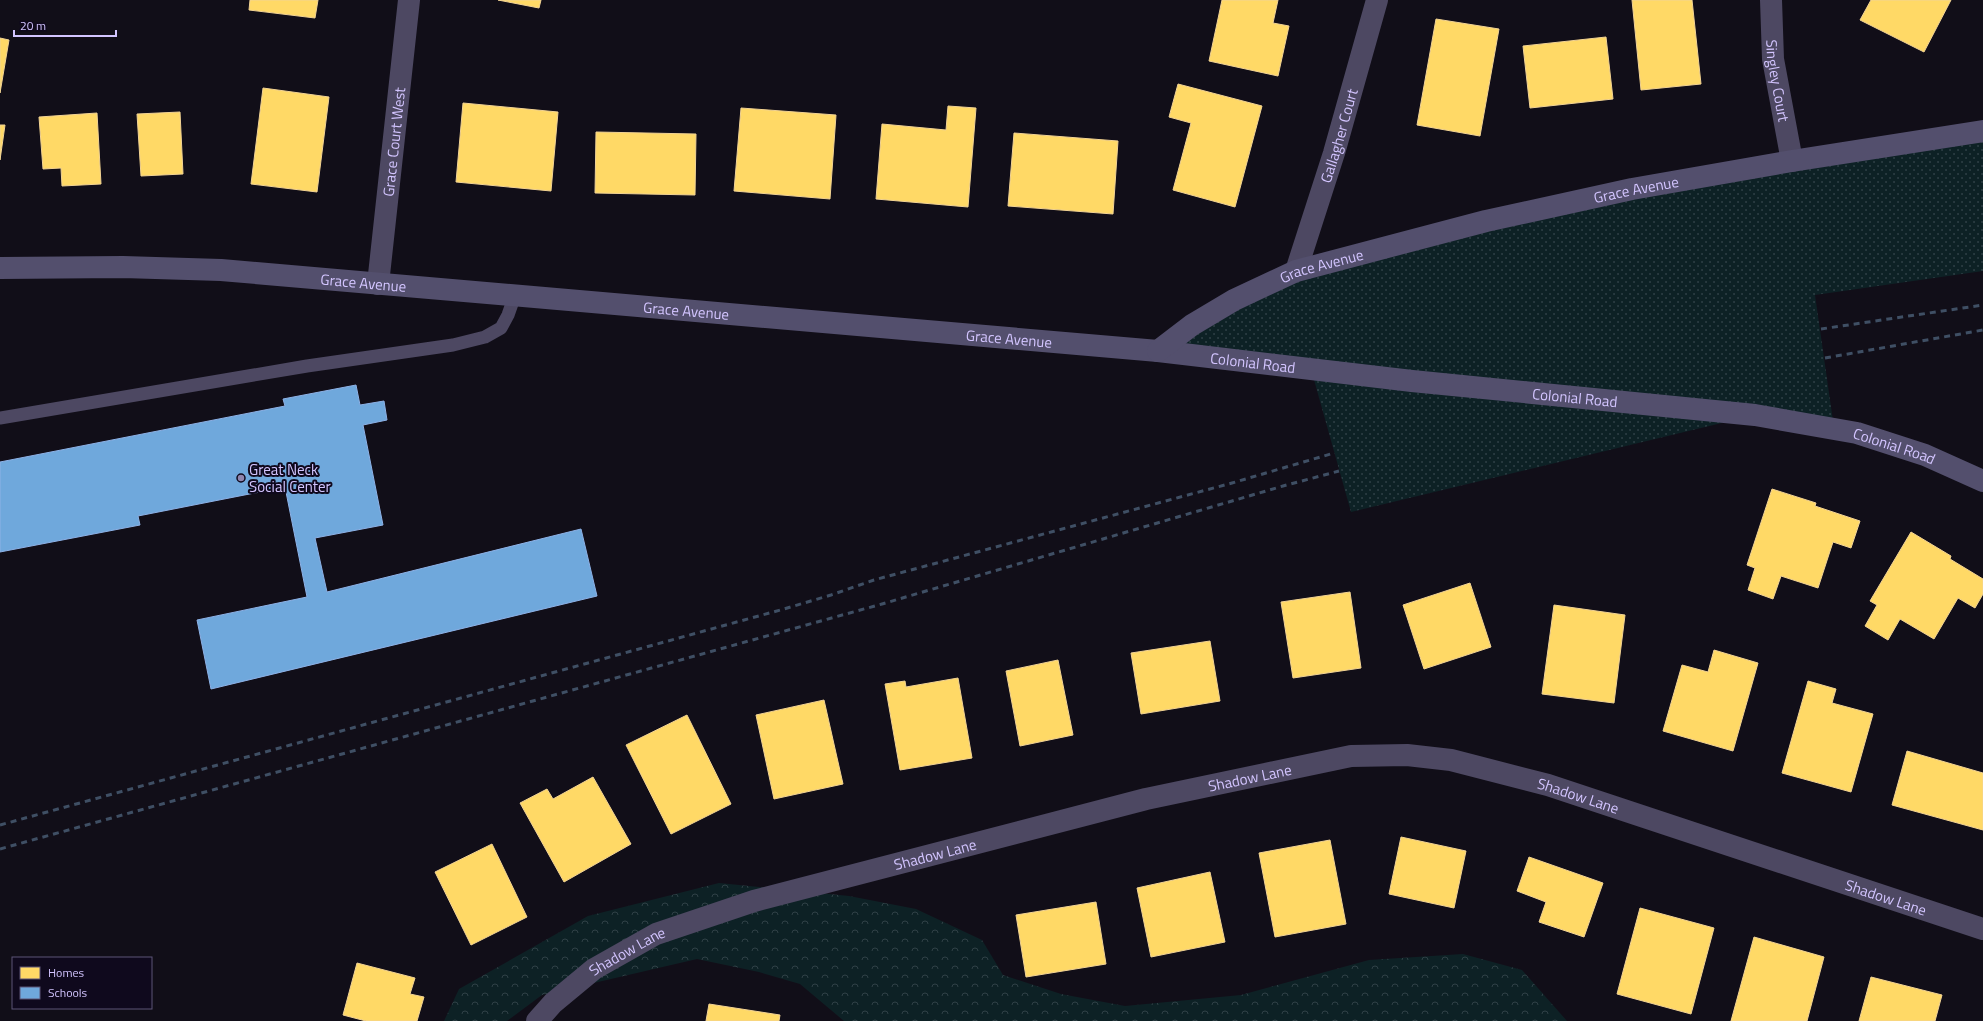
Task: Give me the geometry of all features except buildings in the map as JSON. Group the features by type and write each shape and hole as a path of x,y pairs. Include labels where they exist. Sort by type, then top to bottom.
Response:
{"street":[{"name":"Grace Court West","path":"378,284 409,0"},
{"name":"Gallagher Court","path":"1296,271 1334,153 1377,0"},
{"name":"Singley Court","path":"1770,0 1773,59 1792,161"},
{"name":"Grace Avenue","path":"0,268 123,267 220,270 1158,351 1192,325 1234,300 1296,271 1486,221 1632,189 1792,161 1983,131"},
{"name":"Colonial Road","path":"1158,351 1412,381 1755,415 1858,433 1925,455 1983,481"},
{"name":"Shadow Lane","path":"537,1021 553,1003 594,969 656,934 754,901 1146,799 1351,756 1407,755 1451,760 1548,785 1983,929"}],"lane":[{"path":"0,418 307,366 453,345 485,337 501,328 508,315 515,295"}],"green space":[{"path":"1983,131 1983,271 1815,295 1834,428 1755,415 1351,512 1311,369 1158,351 1234,300 1486,221"},
{"path":"719,883 849,896 916,909 982,940 1003,975 1061,994 1125,1006 1241,995 1369,960 1463,954 1522,970 1567,1021 844,1021 800,984 759,972 697,959 542,995 507,1021 444,1021 459,989 588,916"}],"railway":[{"path":"1821,329 1983,305"},
{"path":"1825,358 1983,330"},
{"path":"0,825 784,609 874,580 1232,483 1334,453"},
{"path":"0,849 882,604 1283,486 1339,471"}],"place":[{"name":"Great Neck Social Center","path":"241,478"}]}
